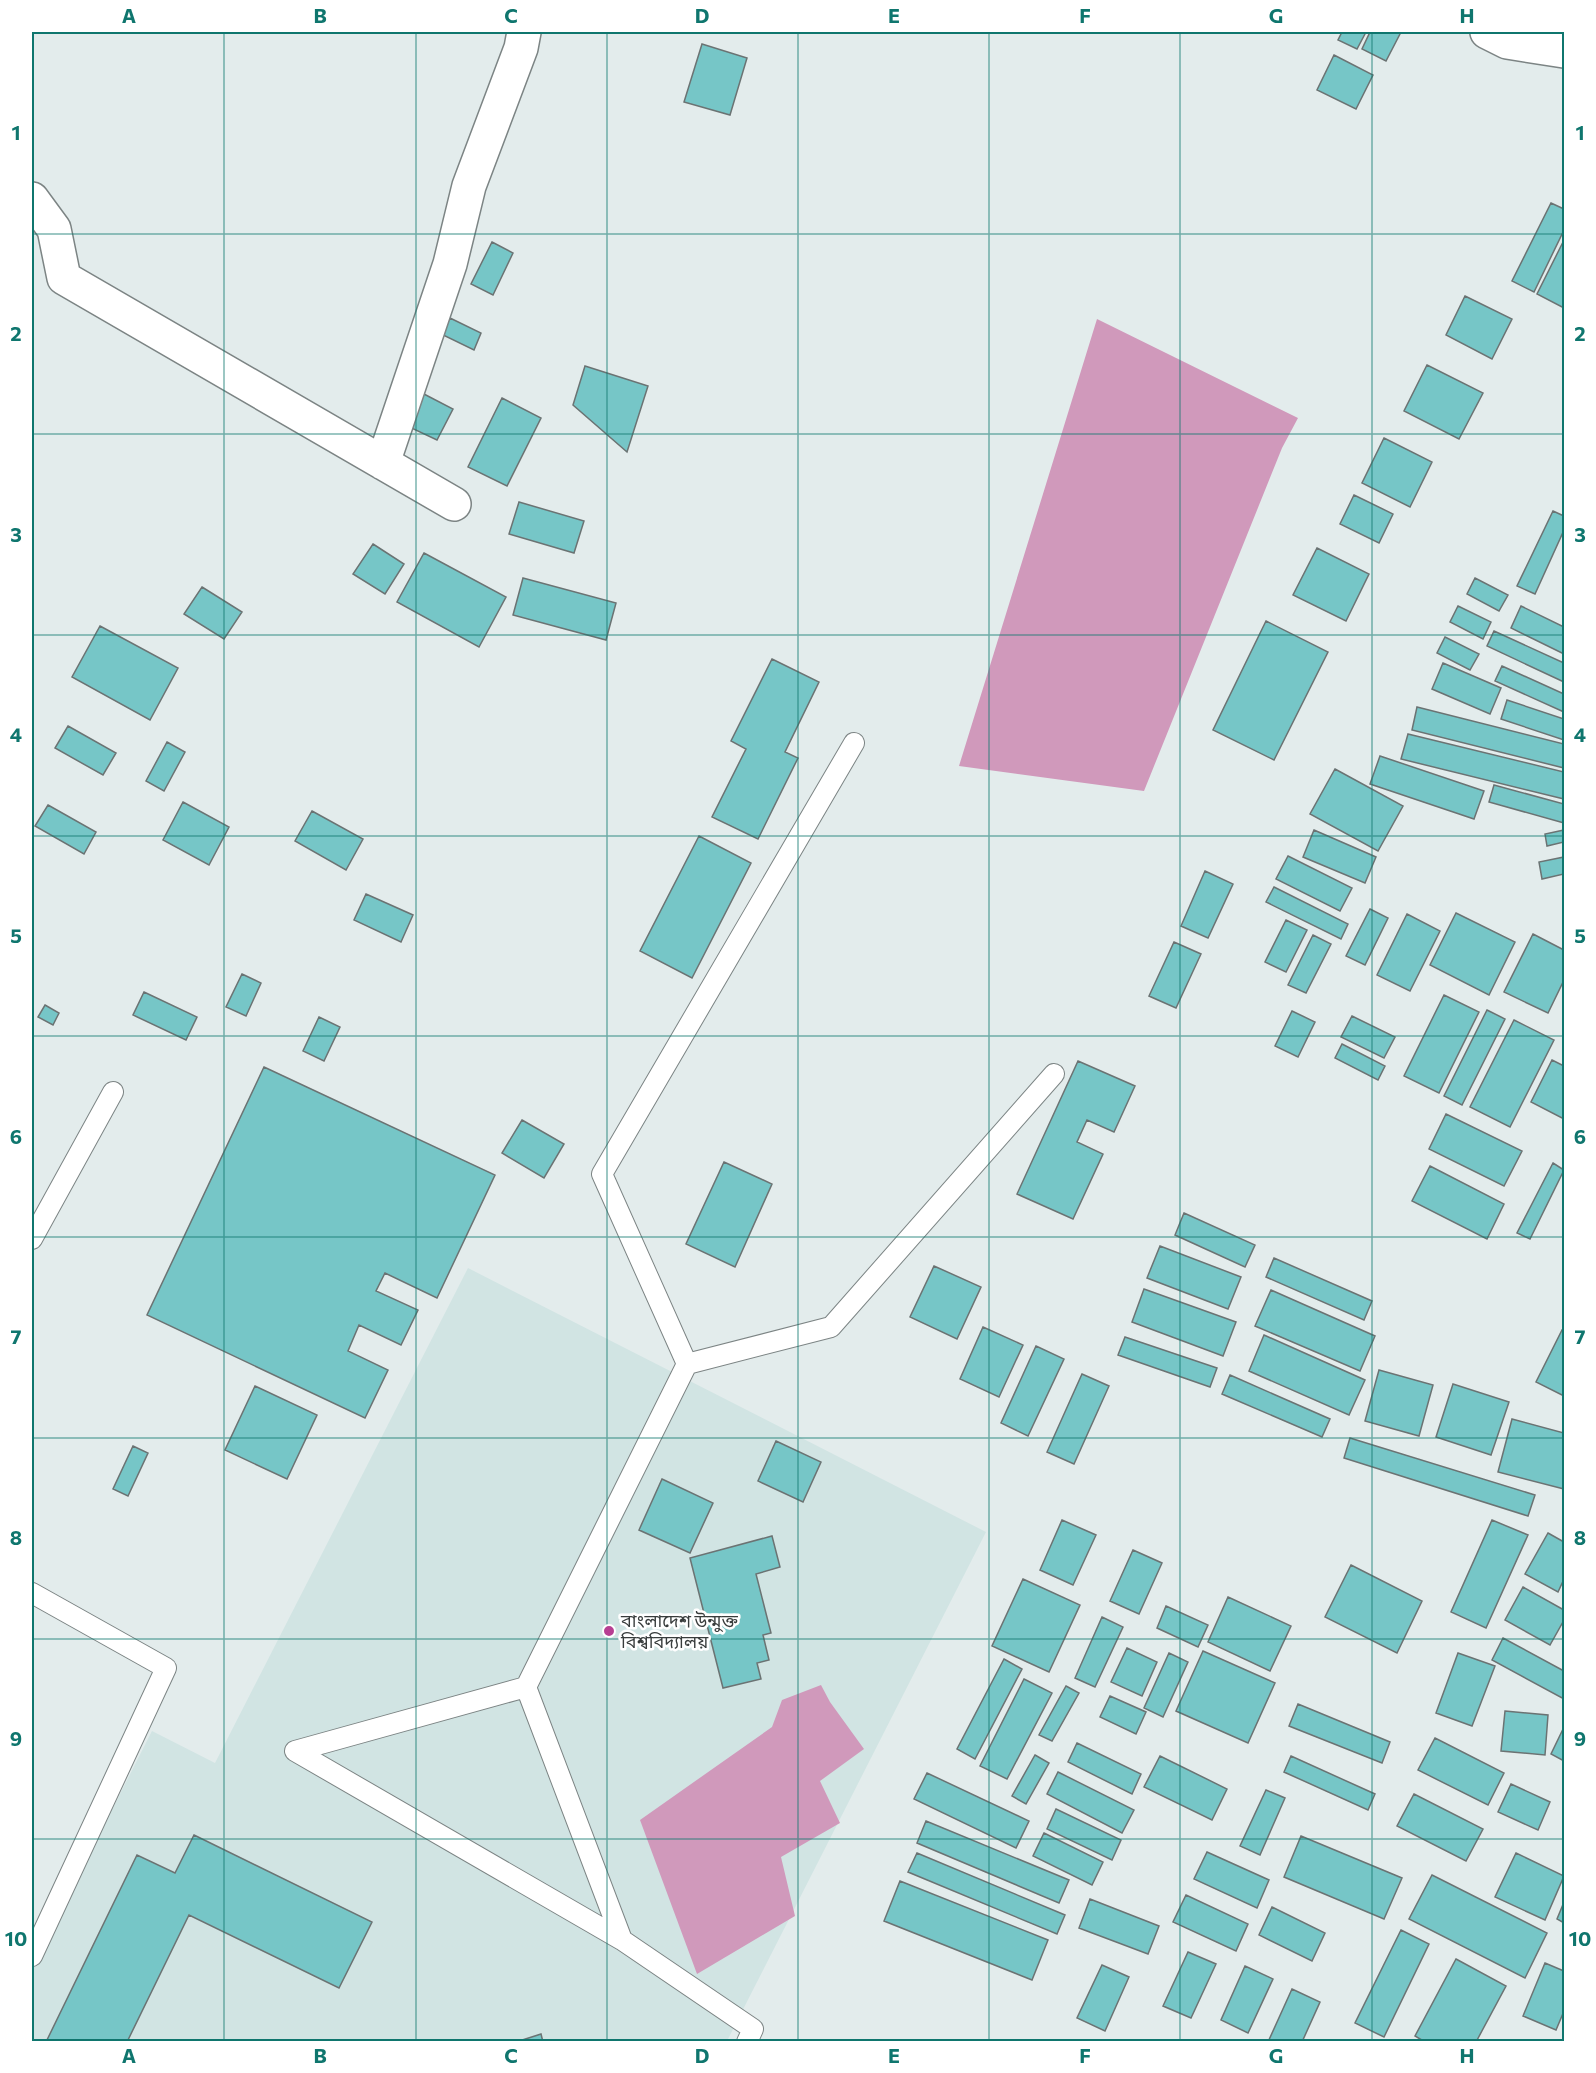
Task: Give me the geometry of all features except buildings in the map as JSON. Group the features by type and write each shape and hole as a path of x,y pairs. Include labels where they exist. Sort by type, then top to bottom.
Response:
{"street":[{"path":"383,463 450,264 469,186 521,48 524,32"},
{"path":"1486,32 1507,42 1564,51"},
{"path":"32,199 54,229 64,278 454,504"}],"lane":[{"path":"687,1364 602,1174 854,743"},
{"path":"622,1940 526,1687 687,1364 831,1327 1054,1074"},
{"path":"32,1239 113,1092"},
{"path":"32,1593 166,1668 32,1956"},
{"path":"526,1687 295,1752 622,1940 753,2029 747,2042"}],"shaded area":[{"path":"1097,319 1298,418 1282,448 1144,791 959,766"},
{"name":"বাংলাদেশ উন্মুক্ত বিশ্ববিদ্যালয়","path":"468,1268 986,1532 727,2041 32,2041 32,1967 152,1731 215,1763"},
{"path":"821,1685 830,1702 864,1749 820,1781 840,1823 781,1857 795,1916 697,1974 640,1820 772,1727 782,1700"}],"place":[{"name":"বাংলাদেশ উন্মুক্ত বিশ্ববিদ্যালয়","path":"609,1631"}]}
